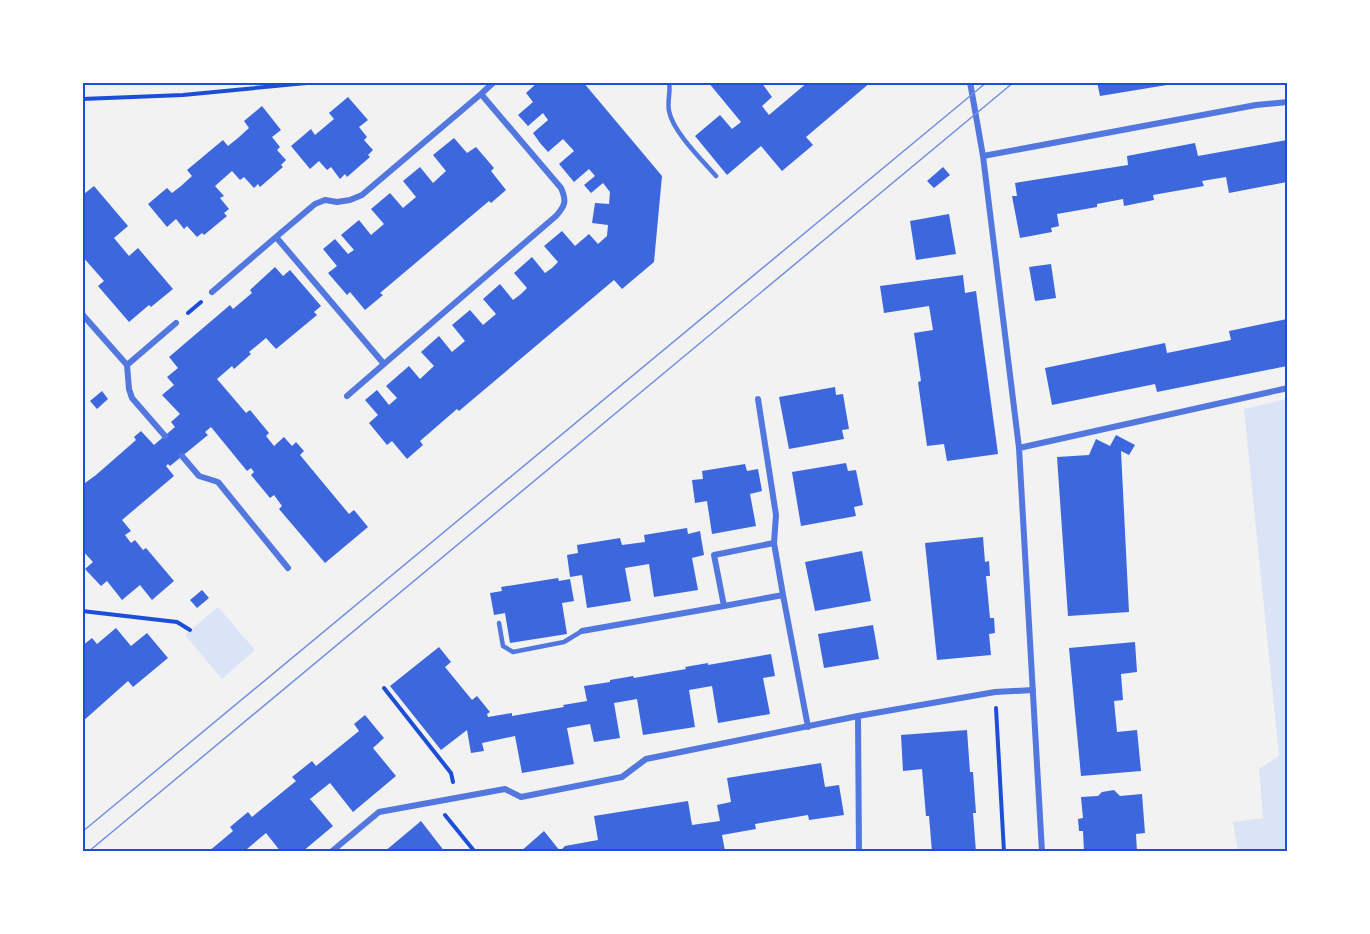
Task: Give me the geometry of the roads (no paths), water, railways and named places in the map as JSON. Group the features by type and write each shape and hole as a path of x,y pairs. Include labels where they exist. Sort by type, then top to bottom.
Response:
{"street":[{"path":"213,292 315,204 325,201 350,200 362,195 495,82"},
{"path":"970,82 983,156 1019,448 1042,852"},
{"path":"347,396 564,207 566,198 561,188 481,94"},
{"path":"983,156 1256,105 1287,102"},
{"path":"276,237 384,364"},
{"path":"82,314 127,365 132,398 165,436"},
{"path":"127,365 176,323"},
{"path":"1019,448 1287,388"},
{"path":"758,399 776,515 774,543 808,728"},
{"path":"182,456 199,476 218,482 288,568"},
{"path":"724,606 714,555 774,543"},
{"path":"582,631 783,595"},
{"path":"331,852 379,812 505,789 521,797 622,777 646,759 808,728 858,716 995,692 1033,690"},
{"path":"858,716 859,852"}],"lane":[{"path":"669,82 671,90 669,110 675,126 716,176"},
{"path":"499,623 503,646 513,652 564,642 582,631"}],"tram line":[{"path":"82,832 987,82"},
{"path":"88,852 1014,82"}]}
